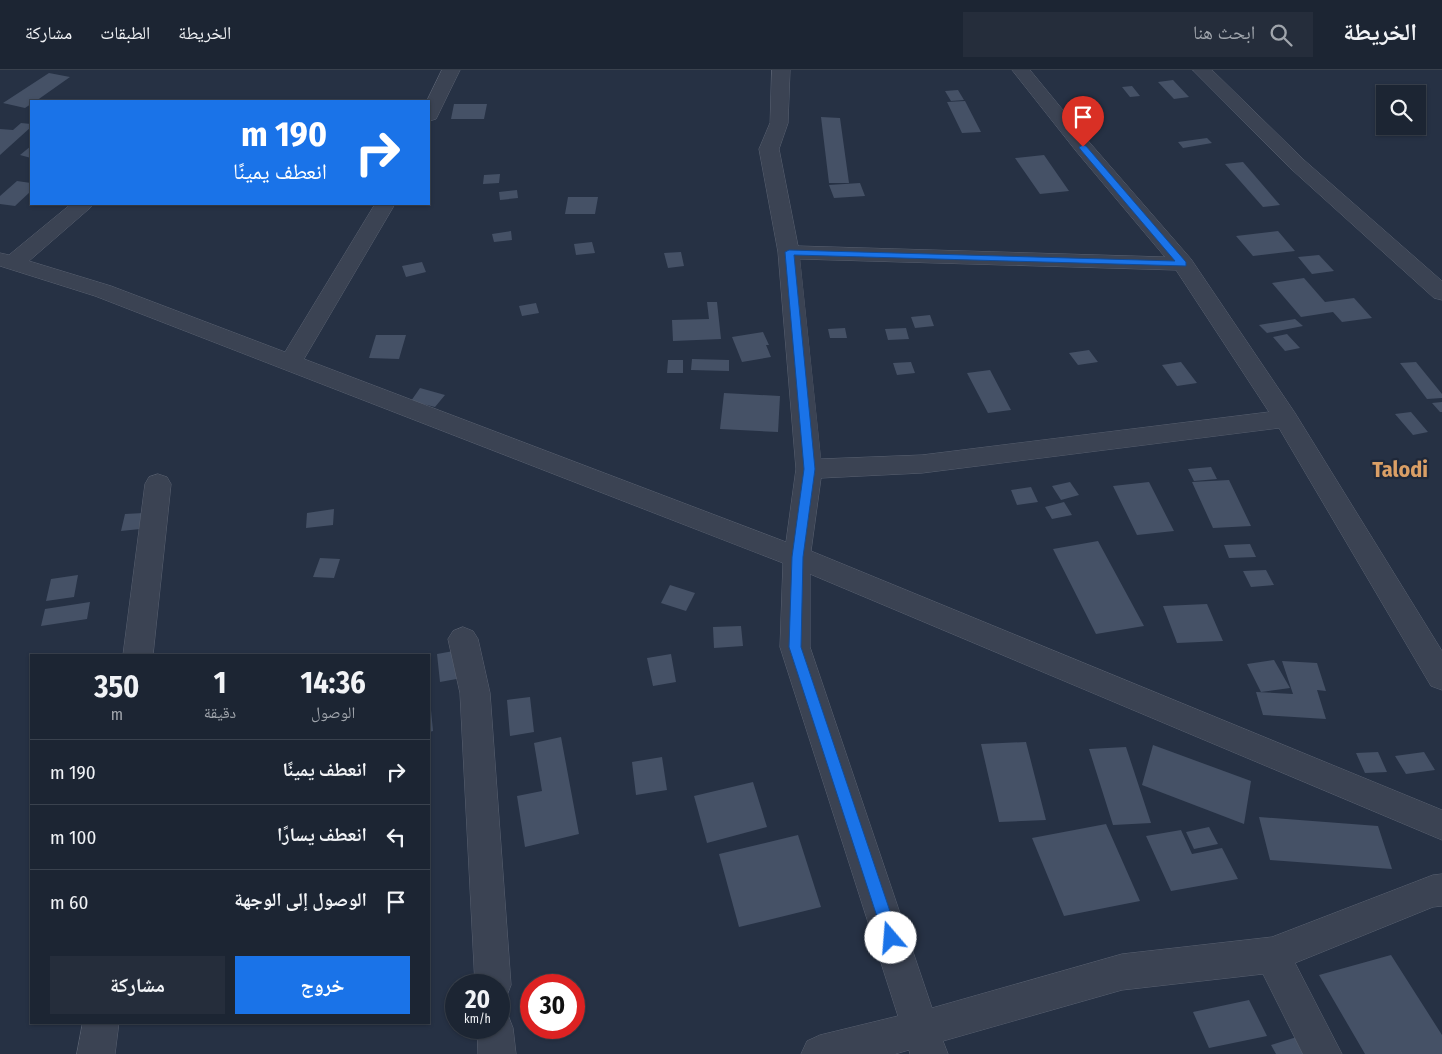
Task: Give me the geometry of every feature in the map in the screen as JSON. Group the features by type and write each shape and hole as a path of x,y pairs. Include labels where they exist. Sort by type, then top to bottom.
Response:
{"street":[{"path":"430,113 451,70"},
{"path":"781,70 779,123 770,149 789,252 810,469 797,557 795,647 925,1042"},
{"path":"1021,70 1083,147 1183,264 1286,420 1442,677"},
{"path":"1202,70 1297,164 1442,293"},
{"path":"6,261 82,205"},
{"path":"290,364 384,205"},
{"path":"789,252 1183,264"},
{"path":"6,261 103,291 797,557 1442,825"},
{"path":"810,469 922,464 1286,420"},
{"path":"138,654 158,484"},
{"path":"463,639 475,693 492,974"},
{"path":"820,1054 925,1042 1122,972 1272,955 1433,891 1442,890"},
{"path":"1272,955 1323,1054"},
{"path":"96,1054 101,1024"},
{"path":"496,1039 497,1054"}],"building":[{"path":"49,73 70,77 37,100 30,100 30,105 25,108 3,103"},
{"path":"1173,80 1189,97 1174,99 1158,82"},
{"path":"1132,86 1140,96 1130,97 1122,87"},
{"path":"958,90 964,100 951,101 945,91"},
{"path":"965,101 981,132 962,133 947,102"},
{"path":"454,104 487,104 484,119 451,119"},
{"path":"821,117 840,118 849,183 829,183"},
{"path":"21,123 30,124 30,128 0,155 0,129 13,130"},
{"path":"1207,138 1212,143 1183,148 1178,142"},
{"path":"30,147 30,158 20,155"},
{"path":"1044,155 1069,191 1040,194 1015,158"},
{"path":"1243,162 1280,205 1263,207 1225,164"},
{"path":"500,174 499,183 483,184 484,175"},
{"path":"17,181 30,183 30,192 15,206 0,204 0,196"},
{"path":"860,183 865,196 834,198 829,185"},
{"path":"517,190 518,198 500,200 499,192"},
{"path":"568,197 598,197 595,214 565,214"},
{"path":"511,231 512,240 494,242 492,234"},
{"path":"1278,231 1295,251 1253,256 1236,236"},
{"path":"592,242 595,253 576,255 574,244"},
{"path":"681,252 684,266 668,268 664,253"},
{"path":"1319,255 1334,271 1312,274 1298,257"},
{"path":"422,262 426,272 406,277 402,266"},
{"path":"1304,278 1325,302 1354,298 1372,318 1342,322 1333,312 1301,317 1272,283"},
{"path":"707,302 717,302 721,339 673,341 672,320 709,319"},
{"path":"536,303 539,313 522,316 519,306"},
{"path":"930,315 934,326 915,328 911,317"},
{"path":"1295,319 1303,326 1267,333 1259,325"},
{"path":"845,328 847,338 830,338 828,329"},
{"path":"906,328 909,339 888,340 885,329"},
{"path":"763,332 769,345 766,345 771,357 742,362 732,337"},
{"path":"1287,334 1300,348 1285,351 1273,337"},
{"path":"376,335 406,335 399,359 369,358"},
{"path":"1089,350 1098,362 1078,365 1069,353"},
{"path":"692,359 729,360 729,371 691,370"},
{"path":"668,360 683,360 683,373 667,373"},
{"path":"911,362 915,373 897,375 893,363"},
{"path":"1181,362 1197,383 1177,386 1162,365"},
{"path":"1416,362 1442,394 1442,398 1427,399 1400,363"},
{"path":"990,370 1011,410 988,413 967,373"},
{"path":"420,388 445,395 435,407 411,401"},
{"path":"724,393 780,396 778,432 720,429"},
{"path":"1442,402 1442,412 1440,412 1432,403"},
{"path":"1411,412 1428,432 1413,435 1395,414"},
{"path":"1211,467 1217,479 1194,481 1188,469"},
{"path":"1229,480 1251,526 1213,528 1192,482"},
{"path":"1070,482 1079,495 1061,500 1052,486"},
{"path":"1149,482 1174,531 1137,535 1113,486"},
{"path":"1031,487 1038,502 1017,505 1011,490"},
{"path":"1064,502 1072,515 1052,519 1045,507"},
{"path":"334,509 333,525 306,528 307,513"},
{"path":"144,513 140,529 121,531 125,514"},
{"path":"1098,541 1144,626 1096,634 1053,549"},
{"path":"1250,544 1256,557 1229,558 1224,545"},
{"path":"320,558 340,559 334,578 313,577"},
{"path":"1266,570 1274,585 1251,587 1243,571"},
{"path":"78,575 74,597 46,601 51,579"},
{"path":"670,585 695,593 686,611 661,603"},
{"path":"90,602 87,619 41,626 45,609"},
{"path":"1207,604 1223,641 1177,643 1163,606"},
{"path":"741,626 743,646 714,648 713,627"},
{"path":"459,650 462,678 440,682 437,654"},
{"path":"671,654 676,682 653,686 647,658"},
{"path":"1274,660 1290,688 1261,692 1247,664"},
{"path":"1282,661 1317,663 1326,691 1317,690 1326,719 1263,715 1256,692 1293,694"},
{"path":"530,697 534,732 510,736 507,700"},
{"path":"430,710 431,710 433,731 430,732"},
{"path":"561,737 579,834 525,847 517,796 542,791 534,743"},
{"path":"1026,742 1046,820 999,822 981,744"},
{"path":"1153,745 1251,781 1244,824 1142,785"},
{"path":"1126,747 1151,823 1113,825 1089,749"},
{"path":"1378,752 1387,772 1365,773 1356,753"},
{"path":"1424,752 1435,770 1406,774 1395,756"},
{"path":"662,757 667,790 636,795 632,762"},
{"path":"753,782 767,827 707,843 694,796"},
{"path":"1259,817 1378,826 1392,869 1270,860"},
{"path":"1106,824 1140,901 1064,916 1032,838"},
{"path":"1209,827 1218,844 1194,849 1186,832"},
{"path":"1181,830 1192,854 1222,848 1238,879 1171,891 1146,836"},
{"path":"798,835 821,907 739,927 719,854"},
{"path":"1391,955 1442,1035 1442,1054 1365,1054 1319,975"},
{"path":"1249,1000 1267,1036 1209,1048 1193,1012"},
{"path":"1300,1036 1310,1054 1276,1054 1271,1045"}],"district":[{"name":"Talodi","path":"1400,469"}],"route":[{"path":"891,938 795,647 797,557 810,469 789,252 1183,264 1083,147"}]}
